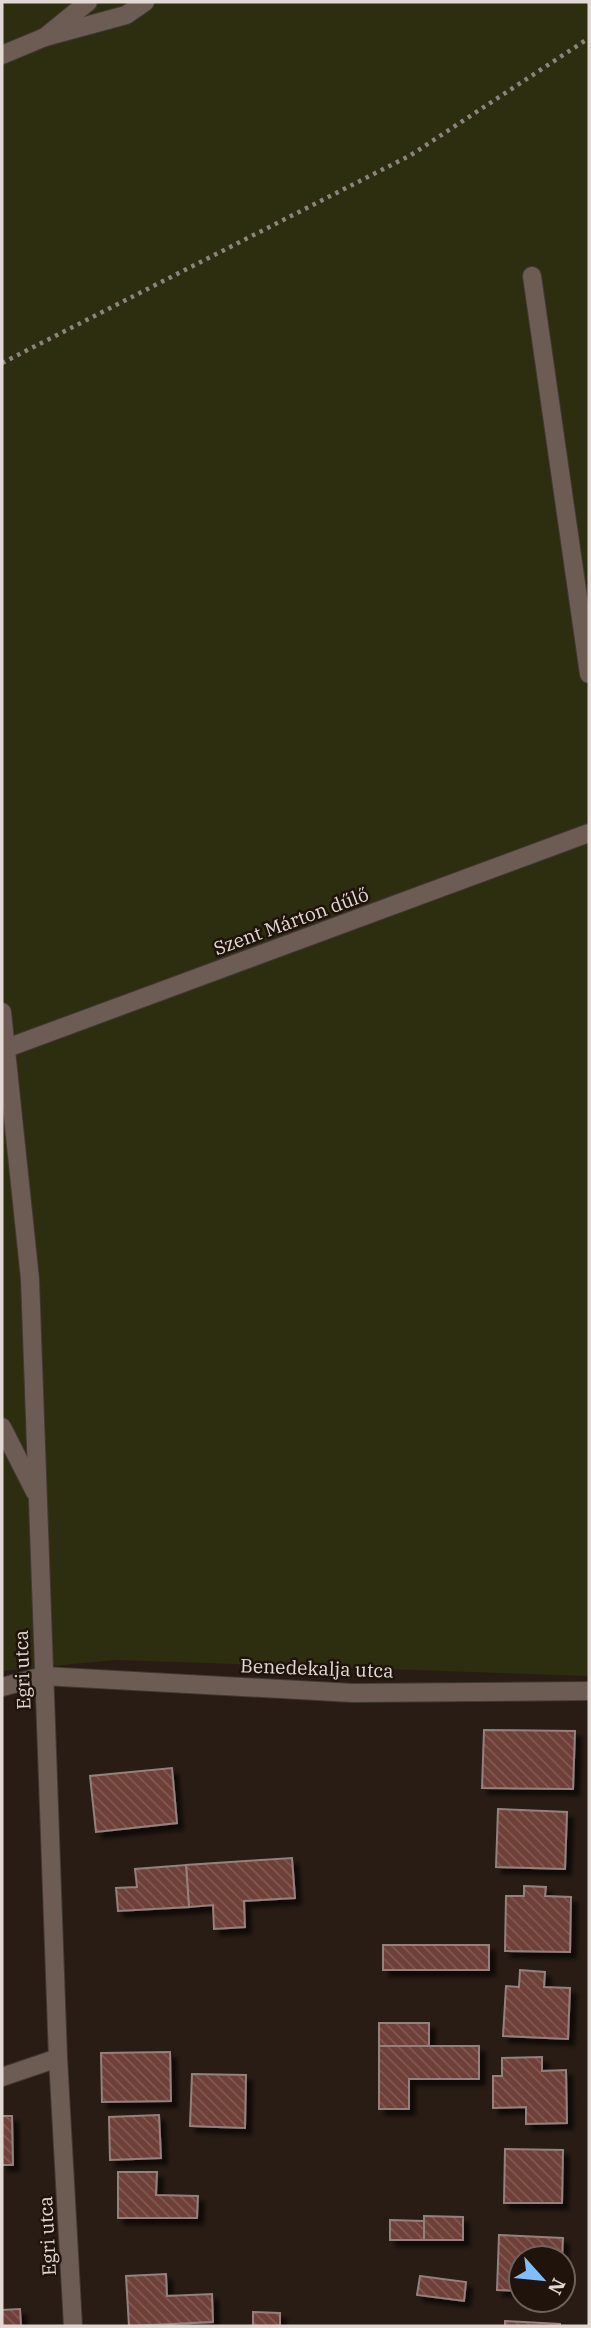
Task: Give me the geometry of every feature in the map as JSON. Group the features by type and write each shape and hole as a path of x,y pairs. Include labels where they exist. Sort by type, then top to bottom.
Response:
{"street":[{"path":"45,37 88,2"},
{"path":"2,55 45,37 126,15 145,2"},
{"path":"532,276 589,674"},
{"name":"Szent Márton dűlő","path":"7,1048 589,833"},
{"name":"Egri utca","path":"2,1012 30,1279 58,2058 73,2326"},
{"path":"2,1427 38,1498"},
{"name":"Benedekalja utca","path":"2,1687 43,1676 353,1693 589,1691"},
{"path":"2,2077 58,2058"}],"path":[{"path":"2,363 411,155 589,38"}],"shaded area":[{"path":"2,2 589,2 589,1676 115,1660 2,1671"}],"building":[{"path":"484,1730 575,1731 573,1789 482,1788"},
{"path":"172,1768 177,1823 96,1832 90,1776"},
{"path":"498,1809 567,1812 565,1869 496,1867"},
{"path":"292,1858 295,1898 244,1901 245,1927 214,1929 213,1905 189,1907 186,1865"},
{"path":"186,1865 189,1907 118,1911 116,1888 137,1887 135,1869"},
{"path":"524,1886 546,1887 545,1896 571,1897 570,1952 505,1951 506,1896 524,1896"},
{"path":"383,1945 489,1945 489,1970 383,1970"},
{"path":"520,1970 545,1972 544,1987 570,1988 568,2039 503,2036 506,1986 519,1987"},
{"path":"379,2023 429,2023 429,2046 379,2046"},
{"path":"379,2046 479,2046 479,2079 409,2079 409,2109 379,2109"},
{"path":"170,2052 171,2101 102,2102 101,2053"},
{"path":"542,2057 542,2071 566,2070 567,2123 526,2124 526,2107 493,2108 493,2076 502,2076 502,2058"},
{"path":"192,2074 246,2075 245,2128 190,2126"},
{"path":"159,2115 161,2158 110,2160 109,2117"},
{"path":"2,2116 12,2116 13,2165 2,2165"},
{"path":"505,2149 563,2150 562,2203 504,2203"},
{"path":"118,2172 157,2172 156,2195 198,2196 197,2218 118,2218"},
{"path":"424,2216 463,2217 463,2240 424,2240"},
{"path":"390,2220 424,2221 424,2240 390,2240"},
{"path":"499,2235 563,2238 563,2244 507,2244 507,2290 497,2290"},
{"path":"166,2274 167,2296 212,2294 213,2322 129,2326 126,2276"},
{"path":"420,2276 466,2282 464,2301 417,2295"},
{"path":"20,2309 21,2326 2,2326 2,2310"},
{"path":"253,2312 280,2313 280,2326 253,2326"},
{"path":"505,2321 560,2324 560,2326 505,2326"}]}
